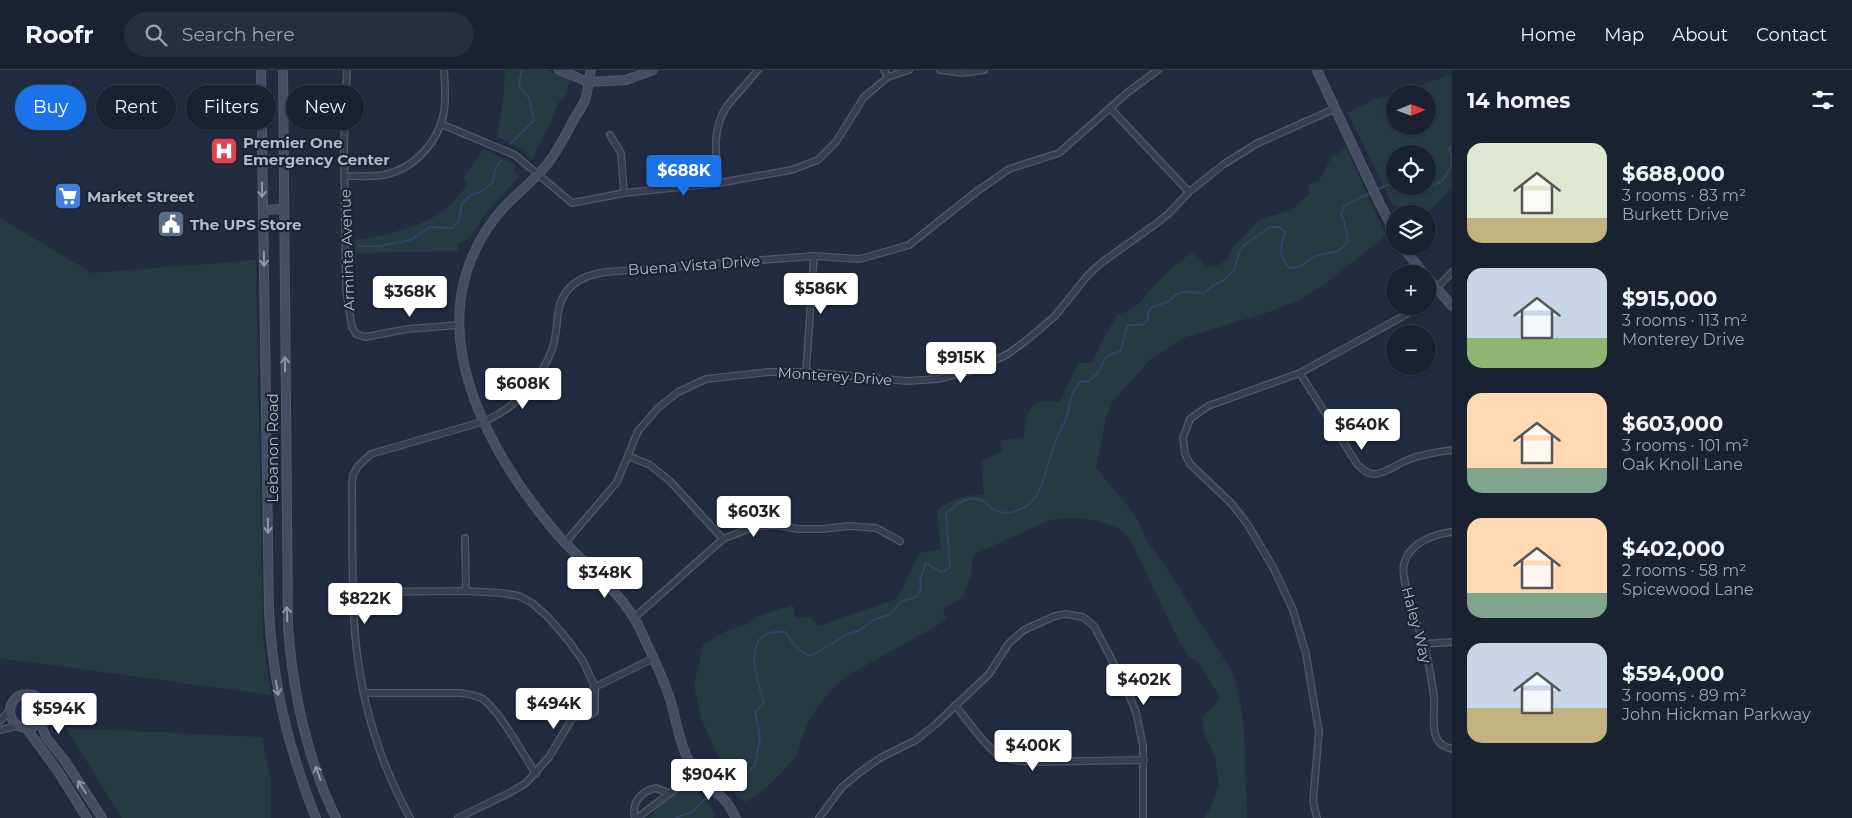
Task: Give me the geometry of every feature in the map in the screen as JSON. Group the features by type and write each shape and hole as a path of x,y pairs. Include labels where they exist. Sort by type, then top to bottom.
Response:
{"street":[{"name":"Lebanon Road","path":"261,70 269,611 272,653 277,691 288,738 316,818"},
{"name":"Lebanon Road","path":"283,70 288,627 294,676 305,729 314,762 336,818"},
{"name":"Arminta Avenue","path":"346,70 344,176 346,296 352,327 359,336 369,337 408,329 459,324"},
{"path":"344,176 380,175 405,167 426,150 441,124 445,104 444,70"},
{"path":"559,70 588,82 626,80 653,70"},
{"path":"591,70 585,99 560,144 538,175 507,205 482,236 472,257 461,295 459,324 464,362 485,421 501,454 523,490 566,543 593,568 634,618 664,681 683,748 691,765 727,804 736,818"},
{"path":"719,183 715,149 718,127 727,107 758,70"},
{"path":"884,70 888,78"},
{"path":"441,124 509,151 572,202 624,193 719,183 791,170 818,160 836,142 864,97 888,78 909,70"},
{"path":"940,70 962,73 984,70"},
{"name":"Buena Vista Drive","path":"485,421 500,414 530,388 553,346 559,306 566,292 578,280 598,273 814,256 860,259 909,245 976,192 1009,169 1059,154 1128,92 1158,70"},
{"path":"1317,70 1386,216"},
{"name":"Monterey Drive","path":"566,543 617,482 638,431 658,408 685,388 706,379 768,372 806,372 907,381 938,378 971,371 1008,354 1033,335 1055,316 1088,275 1101,263 1169,214 1190,192 1238,154 1334,108"},
{"path":"1111,109 1190,192"},
{"path":"610,135 621,153 624,193"},
{"path":"263,210 284,209"},
{"path":"1409,255 1417,265"},
{"path":"806,372 814,256"},
{"path":"1452,272 1436,288 1452,306"},
{"path":"1317,818 1313,801 1319,732 1306,654 1293,610 1274,568 1248,525 1232,504 1190,464 1184,454 1183,438 1190,419 1203,408 1300,373 1405,315"},
{"path":"1300,373 1357,464 1363,470 1371,474 1380,473 1409,459 1431,452 1452,450"},
{"path":"410,818 383,757 364,693 356,643 353,592 353,475 361,462 377,451 485,421"},
{"path":"628,456 650,465 670,481 723,539"},
{"path":"634,618 723,539 753,527 776,525 798,529 849,526 876,528 900,541"},
{"name":"Haley Way","path":"1452,532 1437,534 1426,539 1410,552 1403,565 1407,591 1424,644 1434,697 1434,732 1437,740 1443,746 1452,749"},
{"path":"465,538 466,591"},
{"path":"353,592 466,591 510,594 519,596 532,603 548,617 568,640 583,661 595,687 595,712 588,716 573,717"},
{"path":"819,818 842,787 859,773 880,758 916,740 936,724 989,674 1010,643 1024,630 1055,616 1066,614 1083,617 1094,626 1124,683 1136,712 1144,760 1143,818"},
{"path":"1424,644 1452,642"},
{"path":"458,818 526,783 536,774 549,757 573,717 595,687 654,658"},
{"path":"364,693 460,693 472,694 482,698 500,719 536,774"},
{"path":"0,730 17,726 27,729 36,726 44,712 38,698 27,694 17,697 13,701 10,717 17,726"},
{"path":"955,705 997,753 1006,758 1034,762 1144,760"},
{"path":"0,721 10,711"},
{"path":"40,722 46,737 65,761 102,818"},
{"path":"27,729 54,766 87,818"},
{"path":"668,794 656,788 643,794 634,804 633,811 636,818 697,773"}],"shaded area":[{"path":"505,70 546,70 570,79 565,98 558,103 549,128 532,160 521,149 497,137 503,102"},
{"path":"1452,74 1452,188 1434,205 1416,205 1413,203 1393,205 1388,195 1436,195 1436,145 1386,145 1386,191 1348,113 1373,100 1386,96 1386,135 1436,135 1436,85 1422,85"},
{"path":"1346,147 1386,235 1328,282 1299,300 1266,313 1183,338 1150,360 1113,401 1106,418 1096,468 1136,516 1147,541 1172,576 1233,673 1241,706 1244,731 1247,818 1204,818 1211,807 1219,786 1215,757 1204,732 1202,717 1220,698 1199,663 1189,657 1179,641 1129,538 1118,528 1097,521 1075,518 1050,520 973,555 970,579 963,597 943,609 947,620 852,673 835,686 809,720 798,753 783,771 767,787 746,802 737,796 717,774 720,767 718,755 703,723 694,686 703,645 726,631 745,625 754,617 793,605 795,618 810,617 818,626 896,599 919,553 941,549 937,510 959,498 971,495 984,495 981,462 1002,451 1000,441 1024,437 1026,420 1033,406 1043,401 1060,402 1078,363 1092,363 1103,339 1118,314 1136,306 1166,274 1193,251 1207,267 1216,266 1229,259 1230,251 1260,219 1290,211 1310,194 1308,184 1319,181 1331,158"},
{"path":"484,149 516,165 513,171 519,177 485,214 470,238 457,244 459,251 355,253 354,240 403,230 438,215 447,208 468,184 463,178"},
{"path":"0,218 92,273 256,260 263,639 271,695 0,658"},
{"path":"66,728 262,737 271,780 271,818 122,818"},
{"path":"689,783 716,813 713,818 650,818 656,809"}],"waterway":[{"path":"510,144 534,120 529,98 520,88 519,82 522,70"},
{"path":"1376,190 1387,185 1415,189 1435,185 1442,181 1452,165 1452,156 1448,148 1452,147"},
{"path":"359,246 380,246 411,240 430,227 453,228 459,220 462,204 471,195 482,191 493,182 495,169 502,159"},
{"path":"719,791 743,777 755,766 760,738 755,712 764,703 757,679 754,655 756,645 762,637 771,632 786,632 796,647 811,656 848,634 860,630 875,619 889,615 902,601 917,597 921,588 920,580 926,563 941,572 948,569 950,565 946,514 963,501 973,498 983,501 999,512 1008,513 1023,508 1035,497 1042,483 1052,450 1066,419 1074,390 1081,381 1087,382 1097,374 1109,355 1120,351 1128,325 1142,325 1148,320 1152,307 1167,302 1179,293 1203,294 1212,286 1224,280 1235,269 1239,252 1244,245 1270,227 1279,227 1285,232 1281,252 1284,261 1291,268 1296,268 1316,256 1341,249 1348,241 1341,214 1344,206 1372,192"},
{"path":"676,818 692,812 704,800 715,793"}],"place":[{"name":"Premier One Emergency Center","path":"224,151"},
{"name":"Market Street","path":"68,196"},
{"name":"The UPS Store","path":"171,224"}]}
